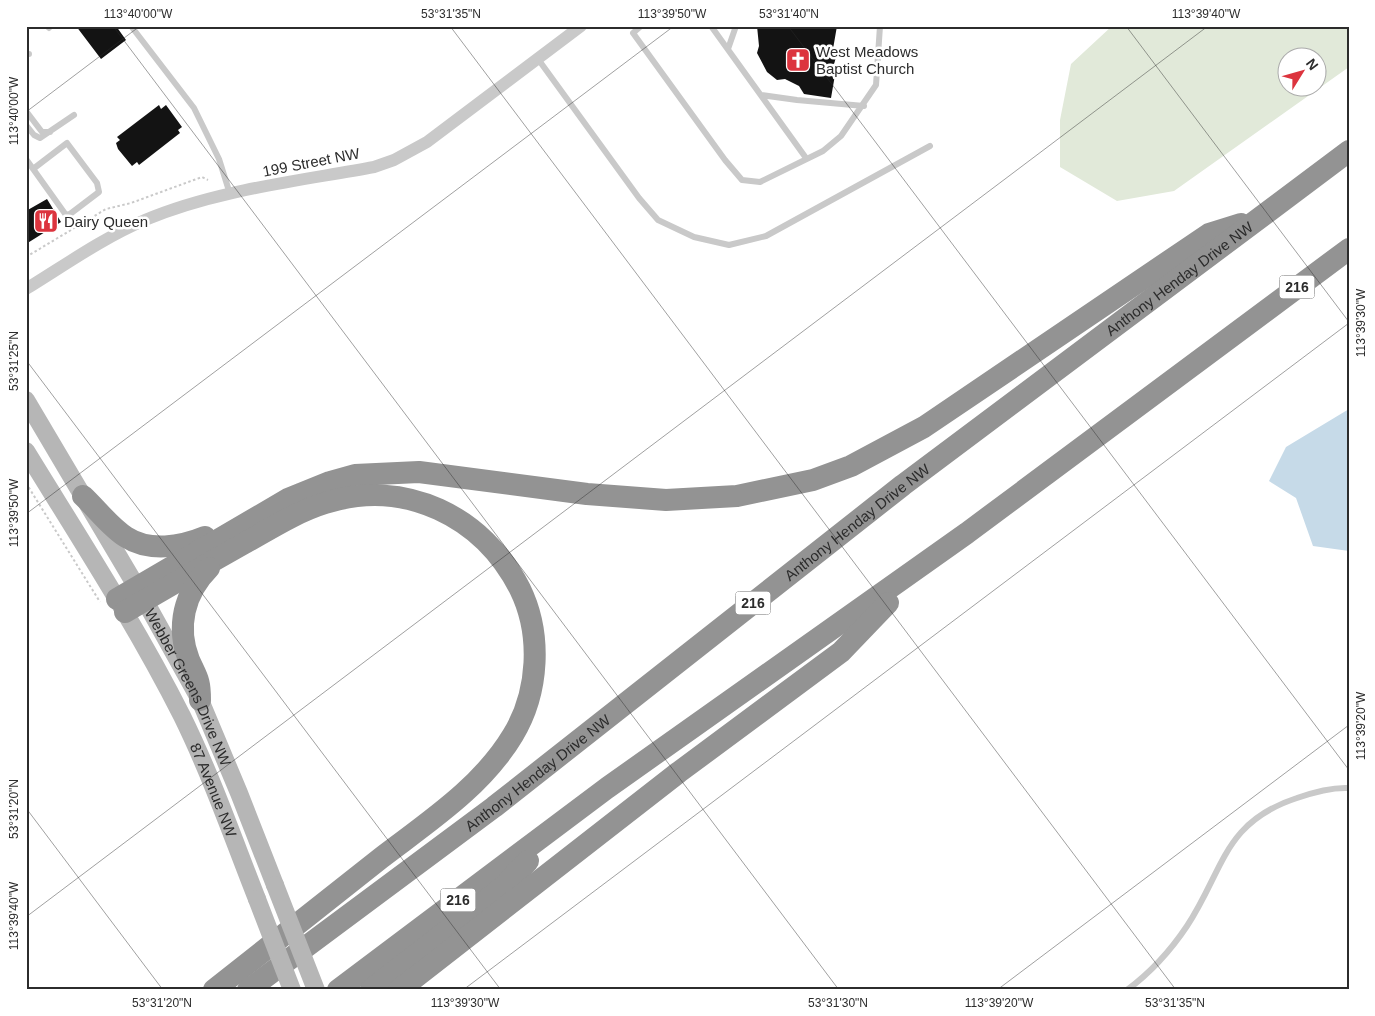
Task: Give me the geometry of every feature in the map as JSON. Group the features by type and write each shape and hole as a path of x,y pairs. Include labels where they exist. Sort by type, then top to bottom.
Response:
{"highway":[{"name":"Anthony Henday Drive NW","path":"248,990 494,806 903,485 1349,151"},
{"path":"125,601 246,522 288,499 330,482 355,476 386,472 456,476 587,494 666,500 737,496 797,485 851,466 913,434 1209,234 1259,218"},
{"name":"216","path":"338,990 577,810 922,566 1349,249"},
{"path":"83,496 125,537 149,545 168,546 195,541 246,522"},
{"path":"125,601 223,555 294,516 340,500 383,496 431,506 464,523 477,533 494,550 512,574 522,593 532,627 534,666 528,701 514,734 478,780 450,805 214,990"},
{"path":"200,700 200,682 183,642 183,616 192,588 223,555"},
{"path":"399,990 678,772 841,652 922,566"},
{"path":"371,990 502,888 577,810"}],"main road":[{"name":"Webber Greens Drive NW","path":"26,400 83,496 125,601"},
{"name":"Webber Greens Drive NW","path":"26,451 125,601 200,700 240,793 316,990"},
{"name":"87 Avenue NW","path":"125,601 199,752 292,990"}],"street":[{"name":"199 Street NW","path":"26,288 100,242 138,223 180,207 230,194 374,167 394,160 427,142 581,26"}],"lane":[{"path":"131,26 194,108 219,159 230,194"},
{"path":"641,26 633,33 725,160 742,180 760,182 823,150 841,136 864,106 876,85 880,26"},
{"path":"711,26 806,158"},
{"path":"728,49 736,26"},
{"path":"538,59 639,198 658,220 694,237 728,245 766,236 930,146"},
{"path":"760,95 864,106"},
{"path":"26,111 42,132 50,132"},
{"path":"26,125 37,137 44,137 74,115"},
{"path":"26,159 66,215 99,192 97,183 67,143 33,168"},
{"path":"1127,990 1174,945 1188,924 1234,838 1251,822 1291,800 1323,790 1349,788"}],"path":[{"path":"26,257 106,209 131,203 202,177 208,180"},
{"path":"26,483 125,601"}],"green space":[{"path":"1112,26 1349,26 1349,67 1328,82 1328,48 1278,48 1278,98 1305,98 1174,191 1117,201 1060,167 1060,120 1071,64"}],"water":[{"path":"1349,409 1349,551 1313,546 1296,498 1269,481 1286,447"}],"building":[{"path":"76,26 116,26 126,40 101,59"},
{"name":"West Meadows Baptist Church","path":"757,26 837,26 833,49 836,57 833,68 836,69 831,98 804,94 799,86 785,79 777,80 767,72 757,53 759,46"},
{"path":"159,105 161,109 166,105 182,127 178,130 180,133 139,165 137,162 132,166 118,149 116,143 120,140 117,137"},
{"path":"47,199 61,222 26,244 26,211"}],"place":[{"name":"West Meadows Baptist Church","path":"798,60"},
{"name":"Dairy Queen","path":"46,221"}]}
